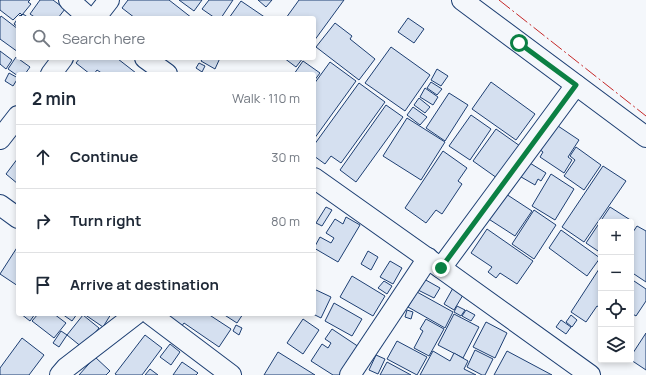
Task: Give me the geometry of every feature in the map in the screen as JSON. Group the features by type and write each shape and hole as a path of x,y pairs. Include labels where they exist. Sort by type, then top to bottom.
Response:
{"street":[{"path":"69,0 87,16"},
{"path":"97,16 109,0"},
{"path":"462,0 646,137"},
{"path":"52,72 62,60"},
{"path":"148,60 164,72"},
{"path":"350,375 434,263 576,85"},
{"path":"0,139 16,119"},
{"path":"316,179 590,375"},
{"path":"0,205 16,217"},
{"path":"60,375 66,368 133,316"},
{"path":"153,316 231,375"}],"building":[{"path":"0,0 30,0 28,2 31,4 22,15 20,13 13,20 0,10"},
{"path":"40,0 53,0 65,9 60,16 33,16 30,14"},
{"path":"128,0 169,0 189,16 132,16 122,8"},
{"path":"179,0 202,0 194,11"},
{"path":"209,0 233,0 222,16 212,16 202,9"},
{"path":"258,0 272,0 266,7"},
{"path":"299,0 344,0 316,38 316,16 287,16"},
{"path":"241,1 263,16 230,16"},
{"path":"1,16 16,27 16,51 0,39"},
{"path":"408,18 424,29 414,43 398,32"},
{"path":"335,23 352,36 350,39 375,59 359,80 316,47"},
{"path":"391,47 430,75 405,111 365,83"},
{"path":"0,51 12,60 6,69 0,64"},
{"path":"16,57 16,60 20,60 30,67 26,72 16,72 16,75 8,69"},
{"path":"78,60 119,60 135,72 100,72 97,70 96,72 87,72 76,63"},
{"path":"202,60 219,60 215,69 201,61"},
{"path":"287,60 301,60 296,67"},
{"path":"303,61 320,73 316,78 316,72 295,72"},
{"path":"330,62 356,81 316,136 316,81"},
{"path":"199,63 205,66 202,72 196,68"},
{"path":"437,69 448,76 441,86 431,80"},
{"path":"9,73 16,77 16,81 13,86 5,81"},
{"path":"431,82 442,89 437,95 427,88"},
{"path":"491,82 535,114 516,140 472,109"},
{"path":"359,83 385,102 341,163 331,156 325,164 316,157 316,142"},
{"path":"425,88 438,97 433,105 420,97"},
{"path":"449,93 468,105 445,141 426,128"},
{"path":"419,98 430,107 425,113 414,105"},
{"path":"386,105 403,117 356,182 340,170"},
{"path":"413,107 427,117 420,125 407,115"},
{"path":"471,115 491,129 470,160 449,146"},
{"path":"407,118 445,142 421,180 383,156"},
{"path":"555,124 579,140 568,157 572,160 564,173 540,157 543,152 539,149"},
{"path":"496,129 520,146 497,178 473,161"},
{"path":"576,147 601,165 584,190 564,176 575,160 570,156"},
{"path":"443,151 467,168 458,181 462,184 442,214 436,210 426,223 405,208"},
{"path":"525,160 546,173 541,181 538,179 535,185 516,174"},
{"path":"16,161 16,182 6,174"},
{"path":"603,166 626,181 600,219 598,219 598,222 584,242 562,227"},
{"path":"551,174 574,189 555,220 532,206"},
{"path":"506,194 532,211 515,236 484,216"},
{"path":"326,207 332,210 322,226 316,223"},
{"path":"610,207 629,219 602,219"},
{"path":"534,210 556,225 534,259 512,244"},
{"path":"346,217 360,225 338,262 316,249 316,244 320,237 331,243 334,238 326,233 335,219 343,224"},
{"path":"598,225 598,251 586,243"},
{"path":"637,226 646,231 646,282 634,274 634,230"},
{"path":"487,229 533,261 517,284 500,273 496,278 488,272 492,267 471,253"},
{"path":"561,230 598,257 598,261 587,276 549,248"},
{"path":"16,249 16,285 0,274"},
{"path":"368,251 378,257 371,270 361,264"},
{"path":"390,261 402,268 393,284 380,277"},
{"path":"598,271 598,306 586,322 571,312"},
{"path":"352,276 385,296 373,316 340,297"},
{"path":"424,279 440,288 434,298 418,290"},
{"path":"384,281 392,286 387,294 378,288"},
{"path":"634,281 646,289 646,301 636,316 634,315"},
{"path":"453,288 463,295 454,310 444,304"},
{"path":"316,290 331,297 321,318 316,316"},
{"path":"417,292 453,312 445,328 408,307"},
{"path":"334,303 362,319 352,336 325,321"},
{"path":"457,306 465,310 461,316 454,312"},
{"path":"407,310 413,312 411,319 405,317"},
{"path":"466,310 475,315 471,321 462,316"},
{"path":"454,314 479,327 463,358 438,345"},
{"path":"571,315 577,320 572,327 566,322"},
{"path":"24,316 34,316 30,321"},
{"path":"36,316 57,316 66,323 54,338 32,321"},
{"path":"65,316 76,316 72,321"},
{"path":"82,316 99,328 83,348 67,335"},
{"path":"87,316 110,316 103,327"},
{"path":"162,316 211,316 231,329 219,347 184,323 178,331"},
{"path":"226,316 242,316 237,323"},
{"path":"303,319 319,330 303,354 287,343"},
{"path":"426,319 444,329 429,356 414,348 423,331 420,329"},
{"path":"561,320 571,327 566,334 556,327"},
{"path":"486,322 507,333 495,358 473,347"},
{"path":"236,325 242,328 239,335 233,331"},
{"path":"332,329 359,347 340,375 333,375 311,361 322,344 328,348 331,343 325,339"},
{"path":"61,331 67,335 59,347 53,343"},
{"path":"646,333 646,370 634,362 634,351"},
{"path":"145,335 162,348 142,375 115,374"},
{"path":"22,338 44,355 29,375 0,375 0,368"},
{"path":"397,341 427,357 417,375 387,359"},
{"path":"170,344 180,352 171,365 160,357"},
{"path":"475,350 493,359 485,375 482,375 467,367"},
{"path":"433,351 450,361 454,353 468,361 464,369 476,375 420,375"},
{"path":"507,351 552,375 494,375"},
{"path":"278,352 315,375 264,375"},
{"path":"376,355 385,359 378,374 369,370"},
{"path":"95,357 110,371 106,375 79,375"},
{"path":"182,362 198,373 196,375 173,375"},
{"path":"387,362 411,375 380,375"},
{"path":"150,369 158,375 145,375"}],"power":[{"path":"499,0 646,116"}],"route":[{"path":"441,268 576,85 519,43"}]}
